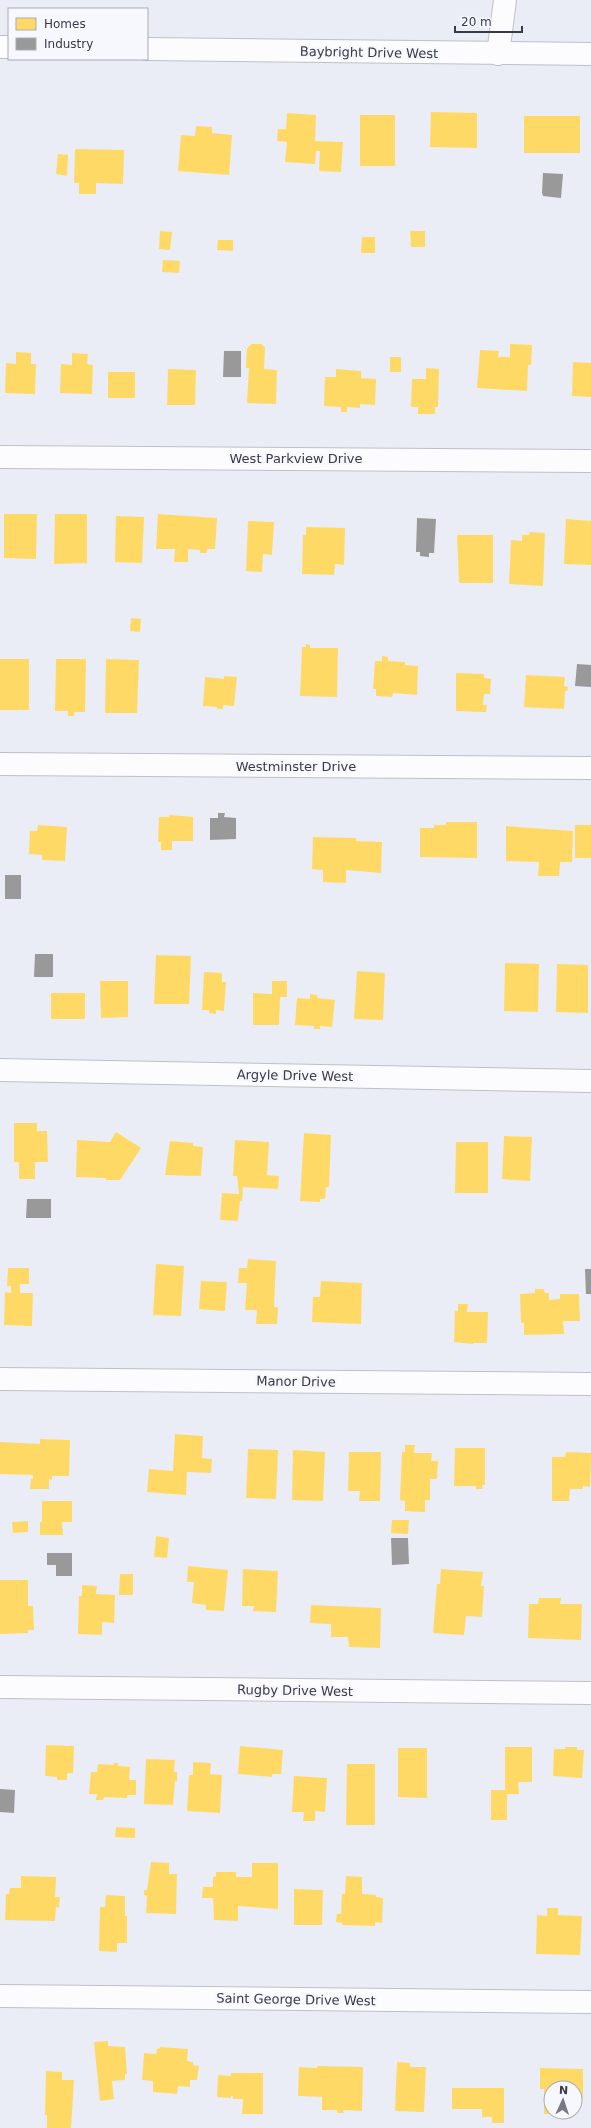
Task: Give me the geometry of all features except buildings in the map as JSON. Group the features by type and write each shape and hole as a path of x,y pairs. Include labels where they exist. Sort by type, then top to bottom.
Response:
{"street":[{"path":"498,54 505,0"},
{"name":"Baybright Drive West","path":"148,49 591,54"},
{"name":"West Parkview Drive","path":"0,457 591,461"},
{"name":"Westminster Drive","path":"0,764 591,768"},
{"name":"Argyle Drive West","path":"0,1070 591,1080"},
{"name":"Manor Drive","path":"0,1378 591,1384"},
{"name":"Rugby Drive West","path":"0,1687 591,1693"},
{"name":"Saint George Drive West","path":"0,1996 591,2002"}]}
